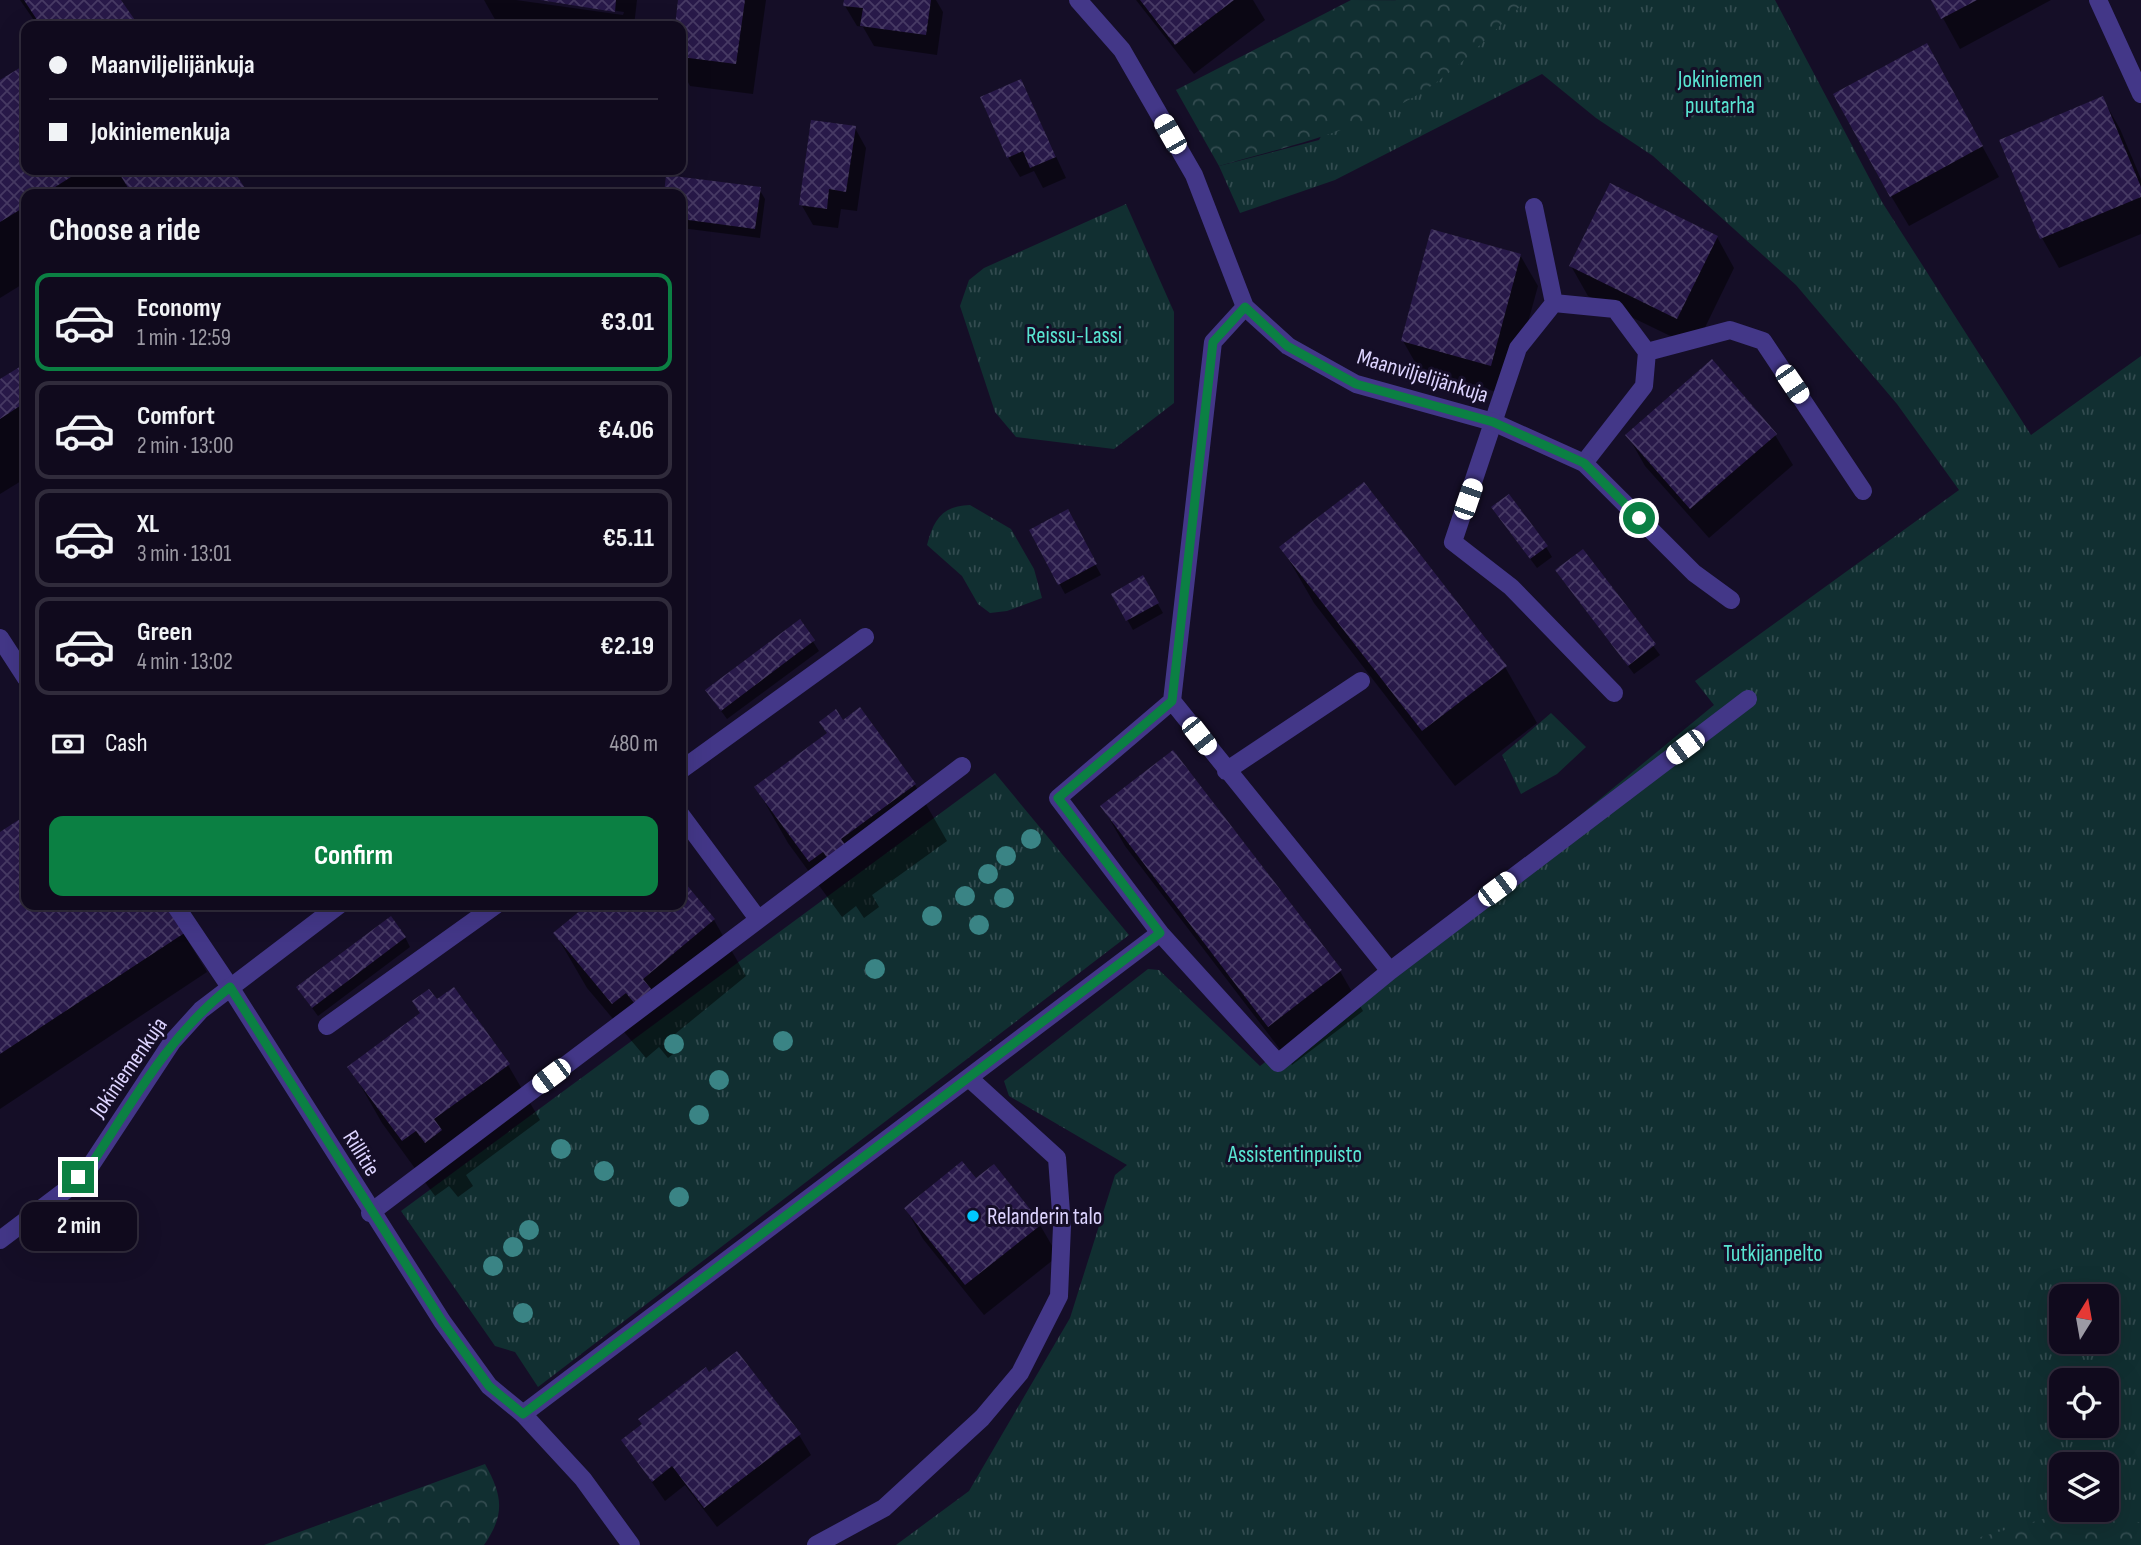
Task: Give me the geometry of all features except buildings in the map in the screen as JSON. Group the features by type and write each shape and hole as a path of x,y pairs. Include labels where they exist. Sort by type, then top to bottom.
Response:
{"street":[{"name":"Maanviljelijänkuja","path":"1078,0 1122,50 1194,175 1245,307 1287,346 1356,384 1493,422 1584,463 1694,573 1731,600"},
{"path":"2098,0 2141,94"},
{"path":"1534,207 1554,303"},
{"path":"1554,303 1615,309 1647,352 1644,386 1584,463"},
{"path":"1554,303 1518,348 1453,542 1511,587 1614,693"},
{"path":"1245,307 1213,342 1172,701 1058,798 1160,933 1278,1063 1390,971 1748,699"},
{"path":"1647,352 1730,330 1763,341 1863,491"},
{"path":"686,766 865,637"},
{"path":"0,638 21,670"},
{"path":"1226,771 1361,681"},
{"path":"1172,701 1390,971"},
{"path":"370,1213 962,766"},
{"path":"686,822 758,919"},
{"name":"Rillitie","path":"178,910 230,987 370,1213 489,1386 523,1414 583,1479 631,1545"},
{"name":"Jokiniemenkuja","path":"0,1240 66,1190 91,1165 172,1042 201,1010 332,910"},
{"path":"327,1026 489,910"},
{"path":"523,1414 1160,933"},
{"path":"816,1545 884,1508 982,1418 1020,1373 1059,1296 1062,1226 1057,1158 969,1078"}],"green space":[{"path":"1351,0 1526,1 1458,65 1409,100 1330,134 1219,166 1176,90"},
{"name":"Tutkijanpelto","path":"1396,0 1775,0 1882,202 2031,435 2141,356 2141,1545 896,1545 969,1491 1070,1318 1115,1175 1127,1165 1009,1096 1004,1081 1148,969 1159,970 1260,1066 1420,947 1714,705 1695,681 1959,490 1897,404 1796,285 1653,156 1596,118 1542,74 1335,180 1240,213 1219,166 1319,140"},
{"name":"Reissu-Lassi","path":"1126,204 1174,312 1174,403 1114,449 1016,437 995,412 960,306 969,280 984,268"},
{"path":"970,505 1011,529 1034,569 1042,598 1007,611 990,613 978,604 962,576 927,545 936,521 946,511"},
{"path":"1551,713 1586,747 1557,774 1521,794 1502,755"},
{"path":"995,773 1129,935 538,1387 515,1352 495,1346 401,1211"},
{"path":"485,1464 495,1486 499,1505 496,1524 484,1545 264,1545"},
{"path":"2119,1515 2141,1523 2141,1545 1953,1545 2049,1516 2049,1522 2119,1522"}],"place":[{"name":"Relanderin talo","path":"973,1216"}],"route":[{"path":"78,1177 91,1165 172,1042 201,1010 230,987 370,1213 442,1321 489,1386 523,1414 1160,933 1058,798 1172,701 1213,342 1245,307 1287,346 1356,384 1493,422 1584,463 1639,518"}],"park label":[{"name":"Jokiniemen puutarha","path":"1720,92"},
{"name":"Assistentinpuisto","path":"1295,1154"}]}
